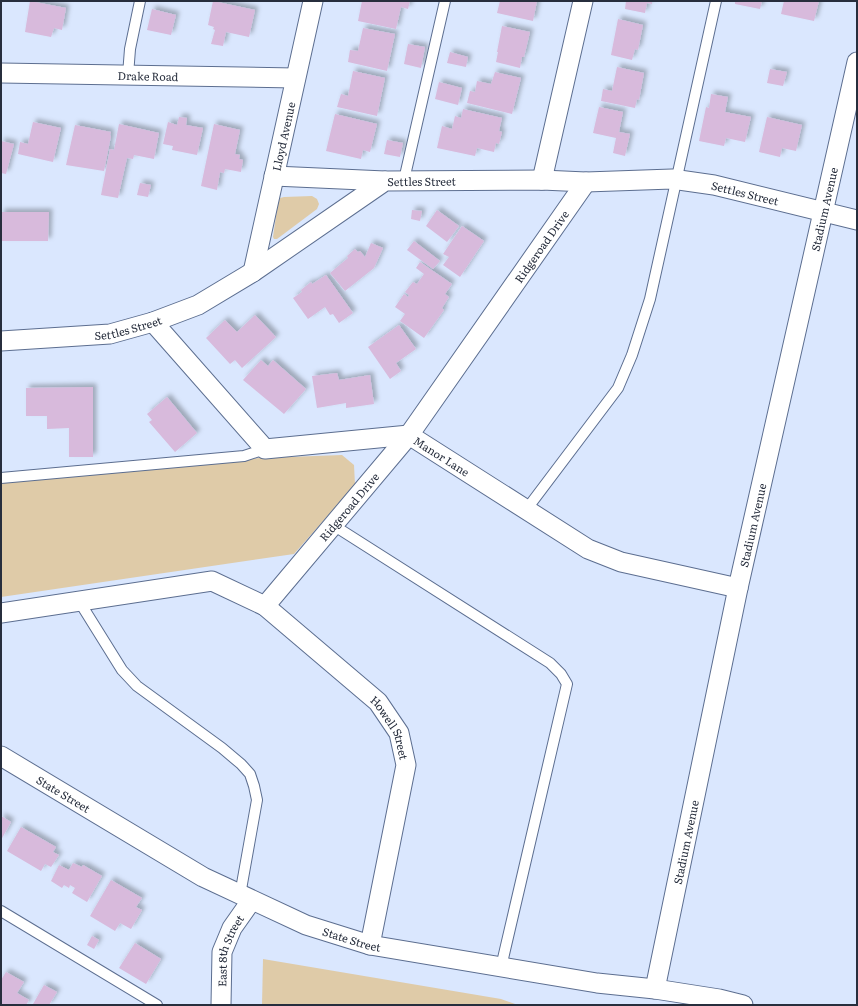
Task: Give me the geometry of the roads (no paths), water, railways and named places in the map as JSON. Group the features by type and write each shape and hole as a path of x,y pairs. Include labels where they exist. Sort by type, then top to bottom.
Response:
{"street":[{"name":"Lloyd Avenue","path":"253,272 313,1"},
{"path":"542,180 582,1"},
{"name":"Stadium Avenue","path":"655,989 738,588 857,62"},
{"name":"Drake Road","path":"1,73 296,78"},
{"path":"274,176 385,180"},
{"name":"Settles Street","path":"1,342 110,334 153,322 198,304 253,272 385,180 542,180 586,182 676,180 714,185 822,213 857,220"},
{"name":"Ridgeroad Drive","path":"265,606 409,435 586,182"},
{"path":"153,322 265,449"},
{"name":"Manor Lane","path":"265,449 409,435 588,549 621,562 738,588"},
{"path":"1,613 212,580 265,606"},
{"name":"Howell Street","path":"265,606 378,702 399,733 406,765 370,945"},
{"name":"State Street","path":"1,756 203,877 245,898 306,925 370,945 597,983 655,989 719,999 743,1005"},
{"name":"East 8th Street","path":"221,1005 222,952 245,898"}],"lane":[{"path":"128,75 130,49 140,1"},
{"path":"404,180 445,1"},
{"path":"526,510 618,388 632,355 650,299 716,1"},
{"path":"1,478 244,456 265,449"},
{"path":"333,525 550,663 561,674 567,684 501,967"},
{"path":"79,601 122,670 137,686 222,748 250,774 256,800 245,898"},
{"path":"1,911 157,1005"}]}
